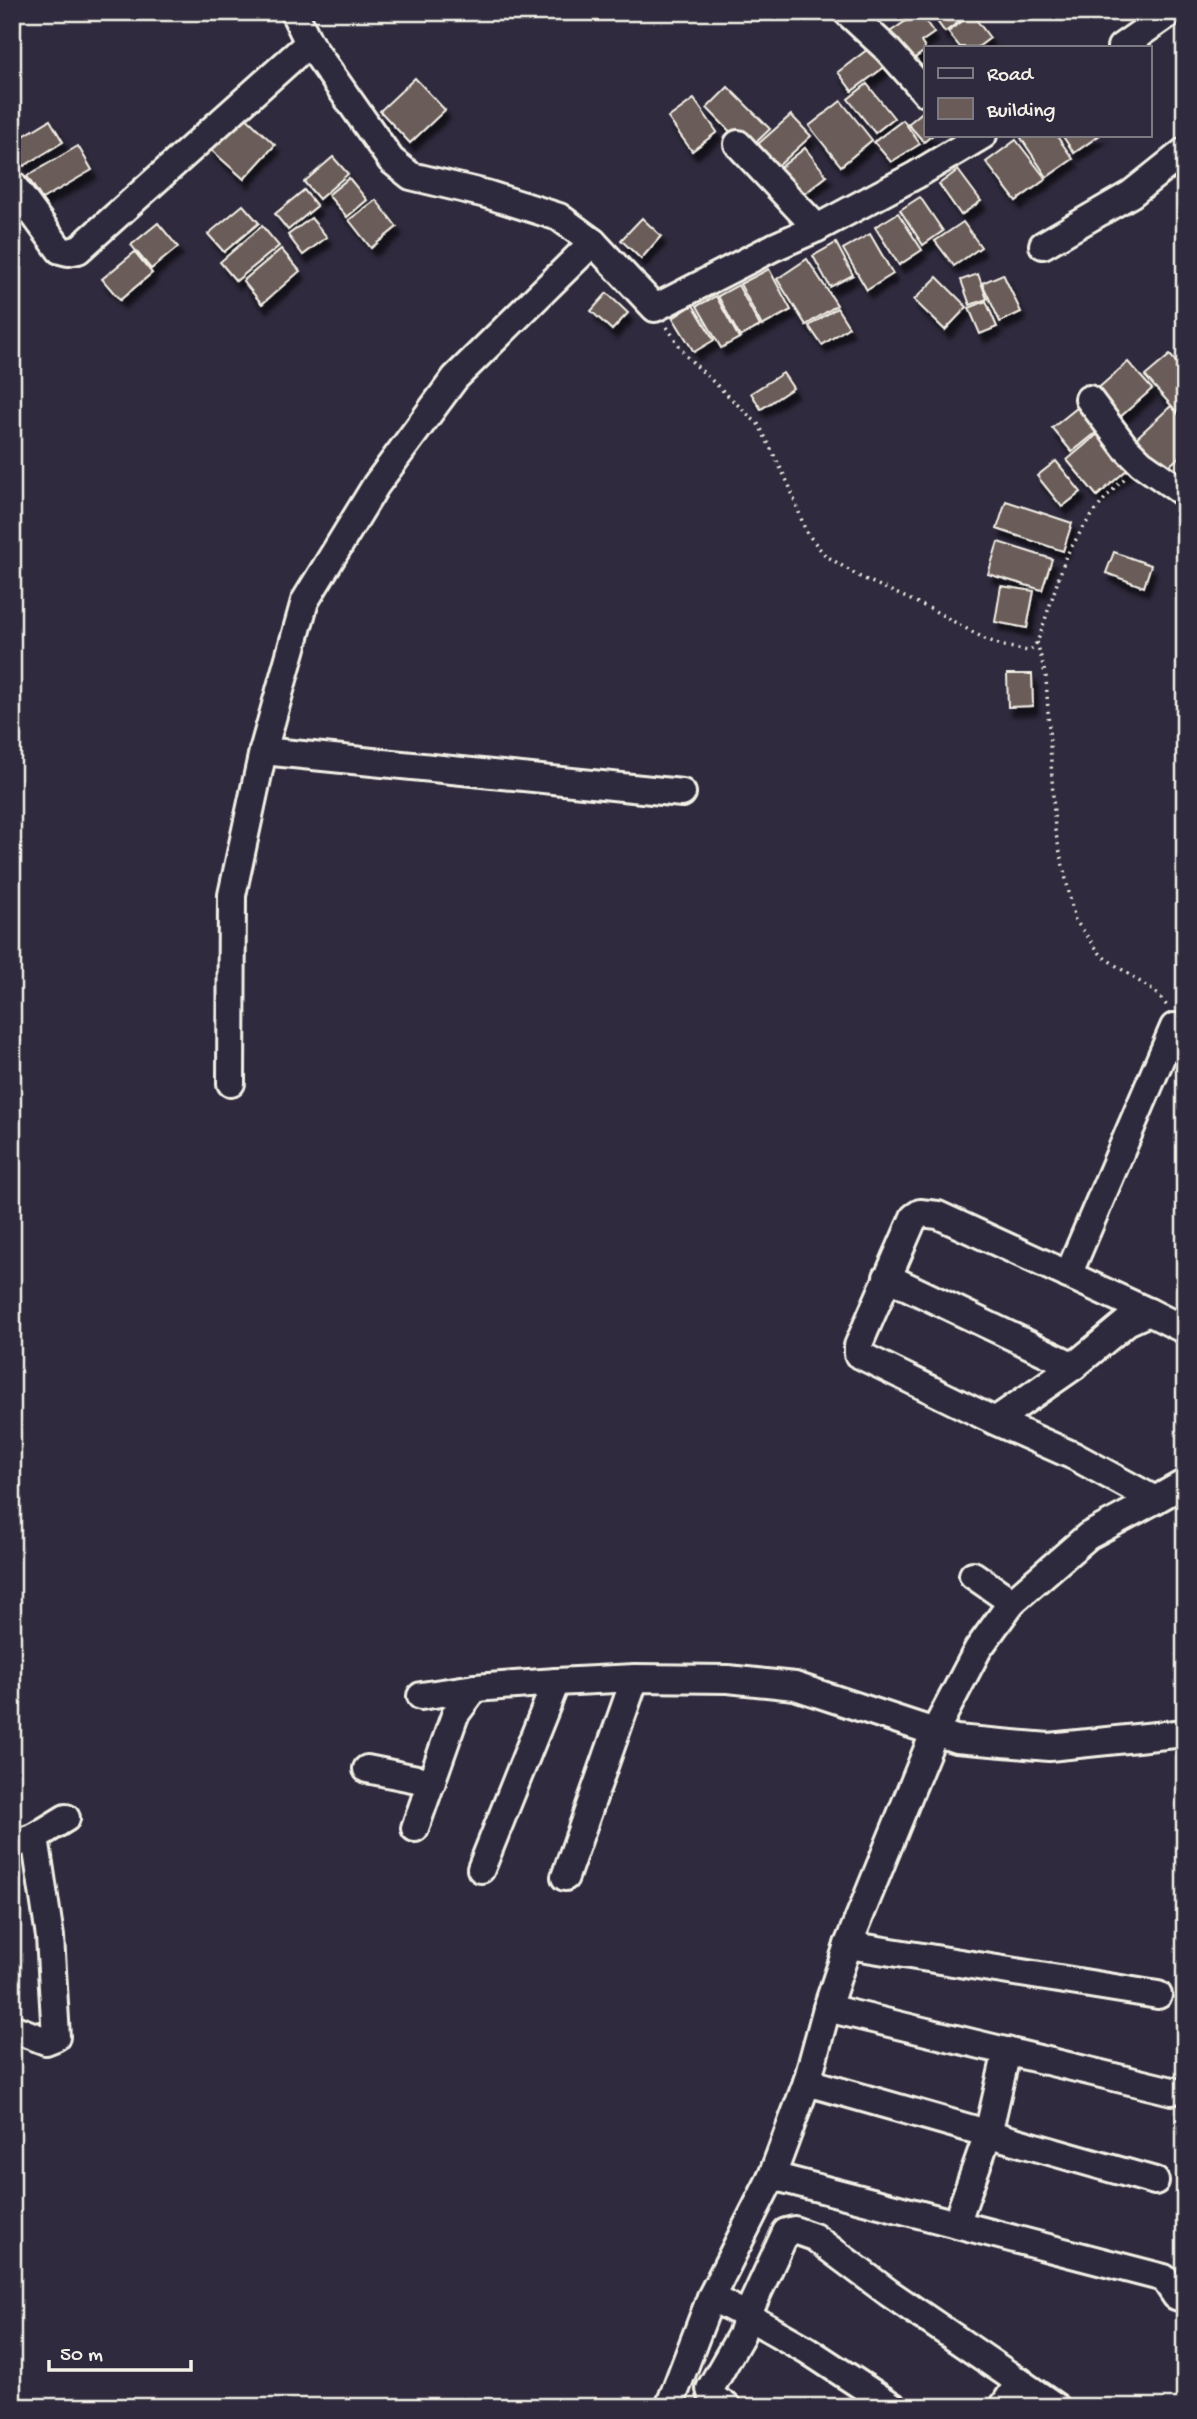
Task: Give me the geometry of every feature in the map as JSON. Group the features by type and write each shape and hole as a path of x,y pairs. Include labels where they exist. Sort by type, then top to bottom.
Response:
{"street":[{"path":"294,12 309,43 391,160 411,176 486,194 559,217 593,242 654,308 817,228 915,176 972,137"},
{"path":"848,12 887,49 924,91"},
{"path":"1122,46 1171,12"},
{"path":"12,184 60,250 68,253 78,250 309,43"},
{"path":"738,144 817,228"},
{"path":"1043,245 1131,194 1185,151"},
{"path":"231,1083 232,895 262,751 304,601 376,485 455,378 593,242"},
{"path":"1089,399 1125,447 1141,463 1185,494"},
{"path":"262,751 682,793"},
{"path":"1068,1275 1174,1027"},
{"path":"1155,1500 1074,1456 858,1354 858,1346 914,1217 920,1213 938,1215 1185,1330"},
{"path":"887,1277 1074,1366"},
{"path":"995,1421 1074,1366 1127,1322 1149,1312"},
{"path":"669,2407 711,2297 772,2176 807,2082 848,1945 936,1731 978,1649 999,1616 1012,1602 1088,1536 1185,1483"},
{"path":"973,1575 1012,1602"},
{"path":"565,1877 635,1678"},
{"path":"421,1696 475,1688 556,1682 635,1678 728,1679 795,1686 956,1739 1049,1747 1185,1733"},
{"path":"481,1869 556,1682"},
{"path":"415,1828 455,1715 475,1688"},
{"path":"367,1769 432,1782"},
{"path":"12,2028 46,2042 57,2037 50,1937 24,1841 66,1818"},
{"path":"848,1945 1158,1994"},
{"path":"827,2008 1172,2091"},
{"path":"956,2224 988,2134 1007,2051"},
{"path":"807,2082 1155,2181"},
{"path":"772,2176 1164,2278 1176,2296 1185,2299"},
{"path":"727,2407 716,2400 710,2389 741,2335 747,2316 786,2232 794,2230 803,2231 1056,2407"},
{"path":"711,2297 807,2350 894,2407"},
{"path":"1003,2407 1020,2381"}],"path":[{"path":"654,308 686,356 758,425 789,485 806,532 825,555 858,576 1004,646 1028,651 1037,642 1066,556 1106,497 1141,463"},
{"path":"1037,642 1046,677 1055,830 1075,920 1102,956 1155,992 1168,1008 1174,1027"}],"building":[{"path":"919,12 934,33 921,42 924,51 905,65 884,36"},
{"path":"930,12 968,12 969,14 945,32"},
{"path":"972,14 990,38 979,46 959,46 948,32"},
{"path":"876,43 891,62 852,91 838,72"},
{"path":"415,78 445,110 410,143 380,111"},
{"path":"867,84 894,118 875,133 848,99"},
{"path":"728,87 770,129 748,150 707,108"},
{"path":"694,99 717,132 692,151 668,118"},
{"path":"841,101 872,140 841,166 809,126"},
{"path":"924,111 924,136 932,136 924,142 908,124"},
{"path":"242,114 275,145 244,179 210,149"},
{"path":"791,115 811,136 777,167 757,145"},
{"path":"50,120 63,142 24,166 12,143"},
{"path":"903,120 920,144 891,162 874,142"},
{"path":"1057,136 1073,159 1047,177 1021,138"},
{"path":"1063,136 1099,136 1074,153"},
{"path":"1016,140 1046,179 1016,201 986,162"},
{"path":"78,146 92,170 42,199 27,176"},
{"path":"805,148 827,176 798,199 775,172"},
{"path":"333,157 348,174 319,199 304,182"},
{"path":"958,170 981,201 961,215 939,184"},
{"path":"349,178 367,200 347,217 328,195"},
{"path":"304,190 317,206 288,230 275,214"},
{"path":"920,197 943,231 923,245 900,210"},
{"path":"376,200 397,227 371,248 349,220"},
{"path":"243,205 259,223 224,252 208,234"},
{"path":"898,213 922,250 899,265 875,227"},
{"path":"311,218 327,237 303,255 288,235"},
{"path":"642,218 661,236 641,259 621,240"},
{"path":"963,222 981,247 954,266 935,241"},
{"path":"158,223 178,247 151,269 131,245"},
{"path":"262,226 279,246 236,281 220,262"},
{"path":"870,234 893,274 867,290 843,249"},
{"path":"836,243 853,275 830,287 813,256"},
{"path":"281,249 300,271 262,304 243,281"},
{"path":"135,252 152,273 120,300 102,279"},
{"path":"807,259 837,305 806,325 777,279"},
{"path":"769,269 791,310 762,326 740,284"},
{"path":"978,274 987,299 970,305 961,280"},
{"path":"1003,274 1021,312 1000,322 982,283"},
{"path":"937,277 967,307 945,330 914,300"},
{"path":"738,285 760,326 740,337 718,296"},
{"path":"607,293 628,313 612,330 591,311"},
{"path":"716,296 739,338 721,348 697,306"},
{"path":"986,301 997,327 980,334 969,308"},
{"path":"693,305 714,340 694,352 673,318"},
{"path":"837,308 849,327 822,345 809,326"},
{"path":"1170,355 1185,372 1185,406 1177,412 1145,376"},
{"path":"1128,362 1152,389 1119,418 1095,391"},
{"path":"783,373 793,388 761,409 751,393"},
{"path":"1171,406 1185,421 1185,452 1162,472 1133,441"},
{"path":"1077,408 1097,432 1072,452 1052,428"},
{"path":"1099,433 1129,468 1097,496 1067,460"},
{"path":"1056,461 1081,492 1062,507 1037,476"},
{"path":"1006,501 1072,523 1063,551 997,529"},
{"path":"998,542 1052,559 1042,590 988,574"},
{"path":"1114,552 1151,565 1144,587 1106,573"},
{"path":"1001,586 1034,591 1027,628 995,622"},
{"path":"1007,674 1032,674 1033,706 1008,707"}]}
